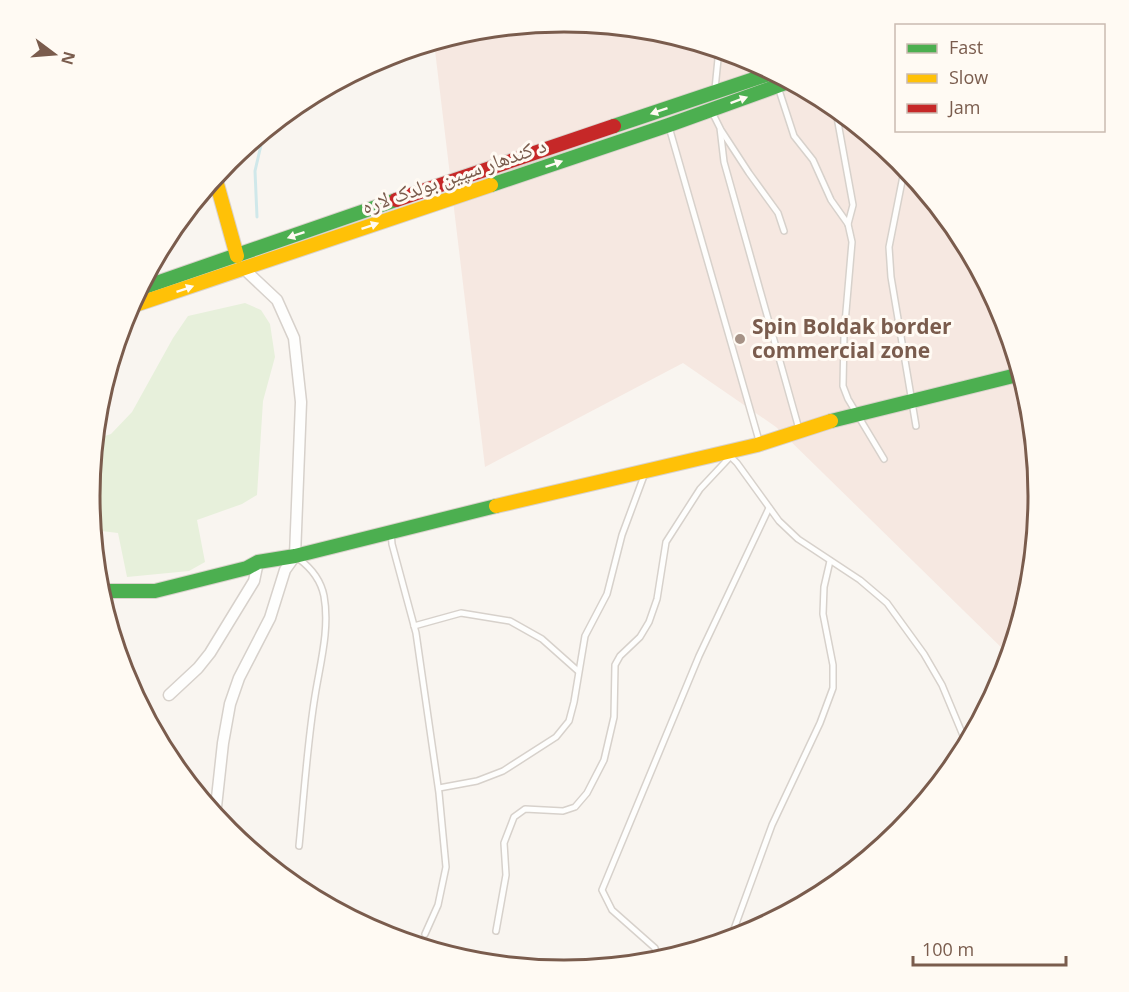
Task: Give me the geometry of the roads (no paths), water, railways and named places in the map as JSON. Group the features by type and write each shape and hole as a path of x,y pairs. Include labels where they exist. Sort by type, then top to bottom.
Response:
{"main road":[{"name":"د کندهار سپین بولدک لاره","path":"151,286 715,92 774,81"},
{"name":"د کندهار سپین بولدک لاره","path":"142,303 669,125 776,82"},
{"path":"218,187 237,255"},
{"path":"110,591 155,591 247,568 258,562 295,556 646,469 729,454 834,419 1013,376"}],"street":[{"path":"216,803 230,704 244,668 273,612 285,570 295,556 300,402 294,338 277,300 243,269 237,255"},
{"path":"169,695 193,673 210,652 254,581 258,562"}],"lane":[{"path":"718,58 713,109 720,128 778,213 784,231"},
{"path":"782,86 794,136 813,160 831,200 848,224 852,242 844,335 843,386 848,399 884,459"},
{"path":"838,120 853,205 848,224"},
{"path":"669,125 760,444"},
{"path":"720,128 724,162 799,431"},
{"path":"903,178 889,247 891,278 916,426"},
{"path":"496,931 506,875 504,843 514,817 525,809 563,811 575,807 587,793 604,760 614,717 615,665 620,656 640,637 649,622 657,599 666,542 700,489 729,454 779,521 798,539 860,580 887,603 938,677 963,735"},
{"path":"439,789 477,781 503,771 556,737 569,721 585,636 607,594 622,535 646,469"},
{"path":"656,952 655,948 612,910 602,890 699,656 769,508"},
{"path":"391,531 392,543 414,626 439,789 446,867 438,904 425,934"},
{"path":"295,556 310,567 321,586 324,594 325,617 323,658 315,694 299,846"},
{"path":"734,928 772,825 828,705 832,688 832,665 823,614 824,587 830,561"},
{"path":"414,626 460,613 510,621 542,639 578,670"}],"waterway":[{"path":"257,217 255,171 261,144"}],"place":[{"name":"Spin Boldak border commercial zone","path":"740,339"}]}
